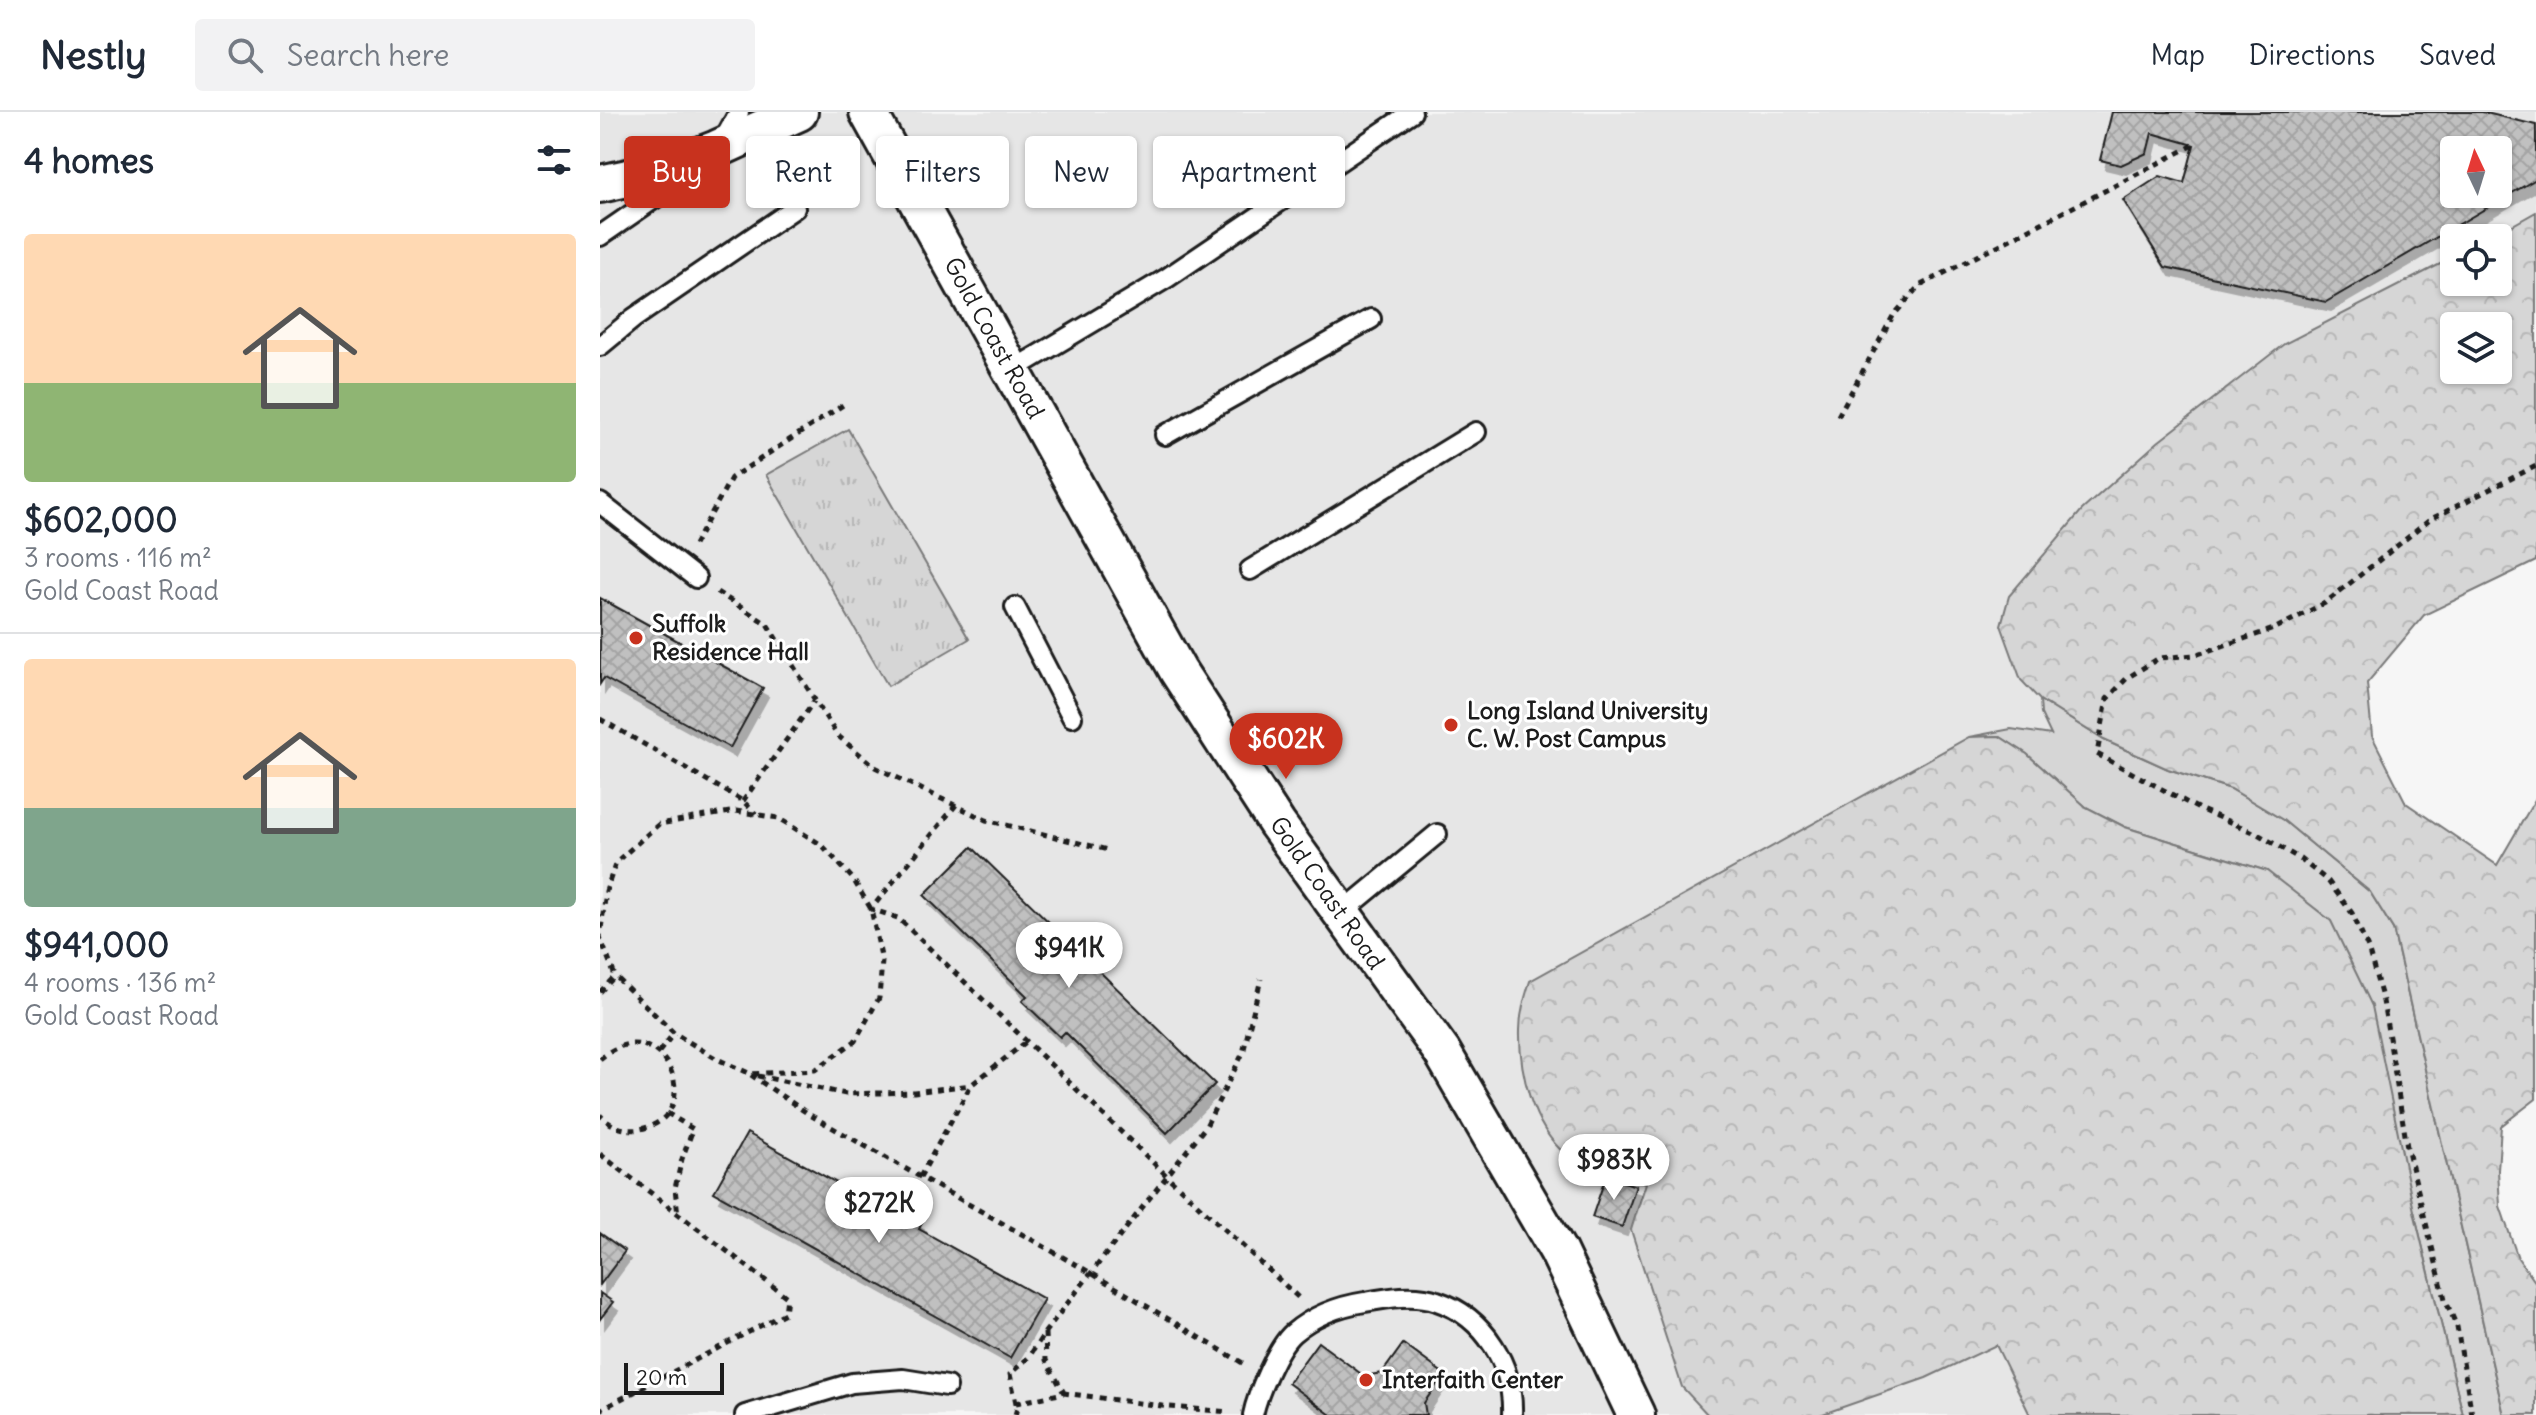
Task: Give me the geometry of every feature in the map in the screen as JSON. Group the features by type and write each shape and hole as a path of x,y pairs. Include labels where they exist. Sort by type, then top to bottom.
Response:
{"street":[{"path":"600,184 660,171 735,132 799,112"},
{"name":"Gold Coast Road","path":"845,112 876,141"},
{"name":"Gold Coast Road","path":"868,112 882,136"},
{"name":"Gold Coast Road","path":"923,208 1178,671 1277,824 1442,1052 1558,1251 1636,1415"}],"lane":[{"path":"1011,371 1167,278 1412,112"},
{"path":"600,236 735,132"},
{"path":"600,346 634,318 795,208"},
{"path":"1165,435 1371,319"},
{"path":"1250,570 1476,432"},
{"path":"600,503 689,573"},
{"path":"1015,607 1072,717"},
{"path":"1340,914 1437,834"},
{"path":"1253,1414 1266,1377 1291,1334 1337,1307 1396,1297 1436,1300 1473,1319 1496,1347 1513,1395 1512,1415"},
{"path":"745,1415 852,1383 903,1379 947,1386"}],"path":[{"path":"1838,416 1893,316 1919,286 2194,145"},
{"path":"843,405 731,478 689,573 767,624 837,735 875,767 986,820 1108,850"},
{"path":"2472,1415 2457,1327 2445,1299 2407,1147 2383,1001 2368,948 2352,913 2328,881 2300,859 2256,833 2199,809 2097,754 2107,699 2127,678 2159,658 2195,655 2274,629 2325,603 2431,519 2536,466"},
{"path":"743,801 814,701"},
{"path":"600,719 743,801 756,814"},
{"path":"871,909 956,805"},
{"path":"751,1074 815,1070 855,1041 879,998 882,961 871,909 853,879 822,845 778,818 736,811 659,824 616,862 606,891 600,937 615,976 674,1033 717,1059 751,1074 810,1115 1091,1273 1266,1377"},
{"path":"871,909 898,918 1167,1176 1320,1317"},
{"path":"600,992 615,976"},
{"path":"1015,1415 1016,1403 1010,1374 1029,1357 1045,1332 1206,1126 1243,1053 1261,979"},
{"path":"659,1052 674,1033"},
{"path":"920,1177 971,1085 1026,1042"},
{"path":"600,1115 622,1129 639,1130 655,1124 667,1113 675,1098 676,1081 670,1065 659,1052 643,1045 626,1044 601,1057"},
{"path":"751,1074 846,1094 914,1092 971,1085"},
{"path":"667,1113 693,1129 675,1188 678,1215"},
{"path":"600,1154 787,1297 785,1313 600,1410"},
{"path":"1045,1332 1046,1360 1064,1393"},
{"path":"1016,1403 1064,1393 1253,1414"}],"shaded area":[{"name":"Long Island University C. W. Post Campus","path":"600,112 2536,112 2536,496 2230,609 2373,841 2504,1415 600,1415"}],"green space":[{"path":"2536,212 2536,561 2424,615 2367,683 2372,736 2406,803 2497,865 2536,798 2536,1099 2501,1126 2498,1170 2500,1206 2518,1258 2536,1283 2536,1415 2504,1415 2393,929 2370,892 2283,820 2231,789 2168,769 2104,740 2040,700 2021,680 2001,625 2009,596 2082,510 2158,442 2284,344 2440,264 2440,296 2512,296 2512,226"},
{"path":"848,429 969,639 888,686 766,475"},
{"path":"2040,700 2104,740 2168,769 2231,789 2283,820 2370,892 2393,929 2504,1415 2463,1415 2414,1211 2267,871 2125,827 2086,807 2027,754 1999,736 1969,737 2011,729 2051,735 2041,714"},
{"path":"1999,736 2027,754 2086,807 2125,827 2267,871 2331,921 2372,1006 2414,1211 2463,1415 2030,1415 1996,1345 1926,1378 1820,1415 1708,1415 1682,1387 1631,1230 1646,1183 1565,1154 1544,1128 1530,1097 1522,1063 1520,1030 1530,981 1969,737"}],"building":[{"path":"2112,112 2482,112 2536,125 2536,179 2512,193 2512,136 2440,136 2440,208 2486,208 2459,224 2440,224 2440,235 2326,302 2165,267 2123,200 2160,176 2184,183 2194,145 2152,133 2147,153 2121,165 2100,160"},
{"name":"Suffolk Residence Hall","path":"600,598 763,688 730,748 604,678 600,684"},
{"path":"972,847 1215,1084 1167,1133 1065,1032 1060,1037 1022,1001 1027,996 924,895"},
{"path":"747,1133 873,1203 876,1197 922,1223 919,1229 1044,1299 1010,1358 714,1192"},
{"path":"1606,1176 1636,1186 1622,1227 1592,1217"},
{"path":"600,1233 625,1251 600,1285"},
{"path":"600,1293 613,1302 600,1319"},
{"name":"Interfaith Center","path":"1318,1342 1364,1376 1382,1373 1403,1344 1444,1374 1424,1403 1426,1415 1331,1415 1288,1383"}],"place":[{"name":"Suffolk Residence Hall","path":"636,638"},
{"name":"Long Island University C. W. Post Campus","path":"1451,725"},
{"name":"Interfaith Center","path":"1366,1380"}]}
